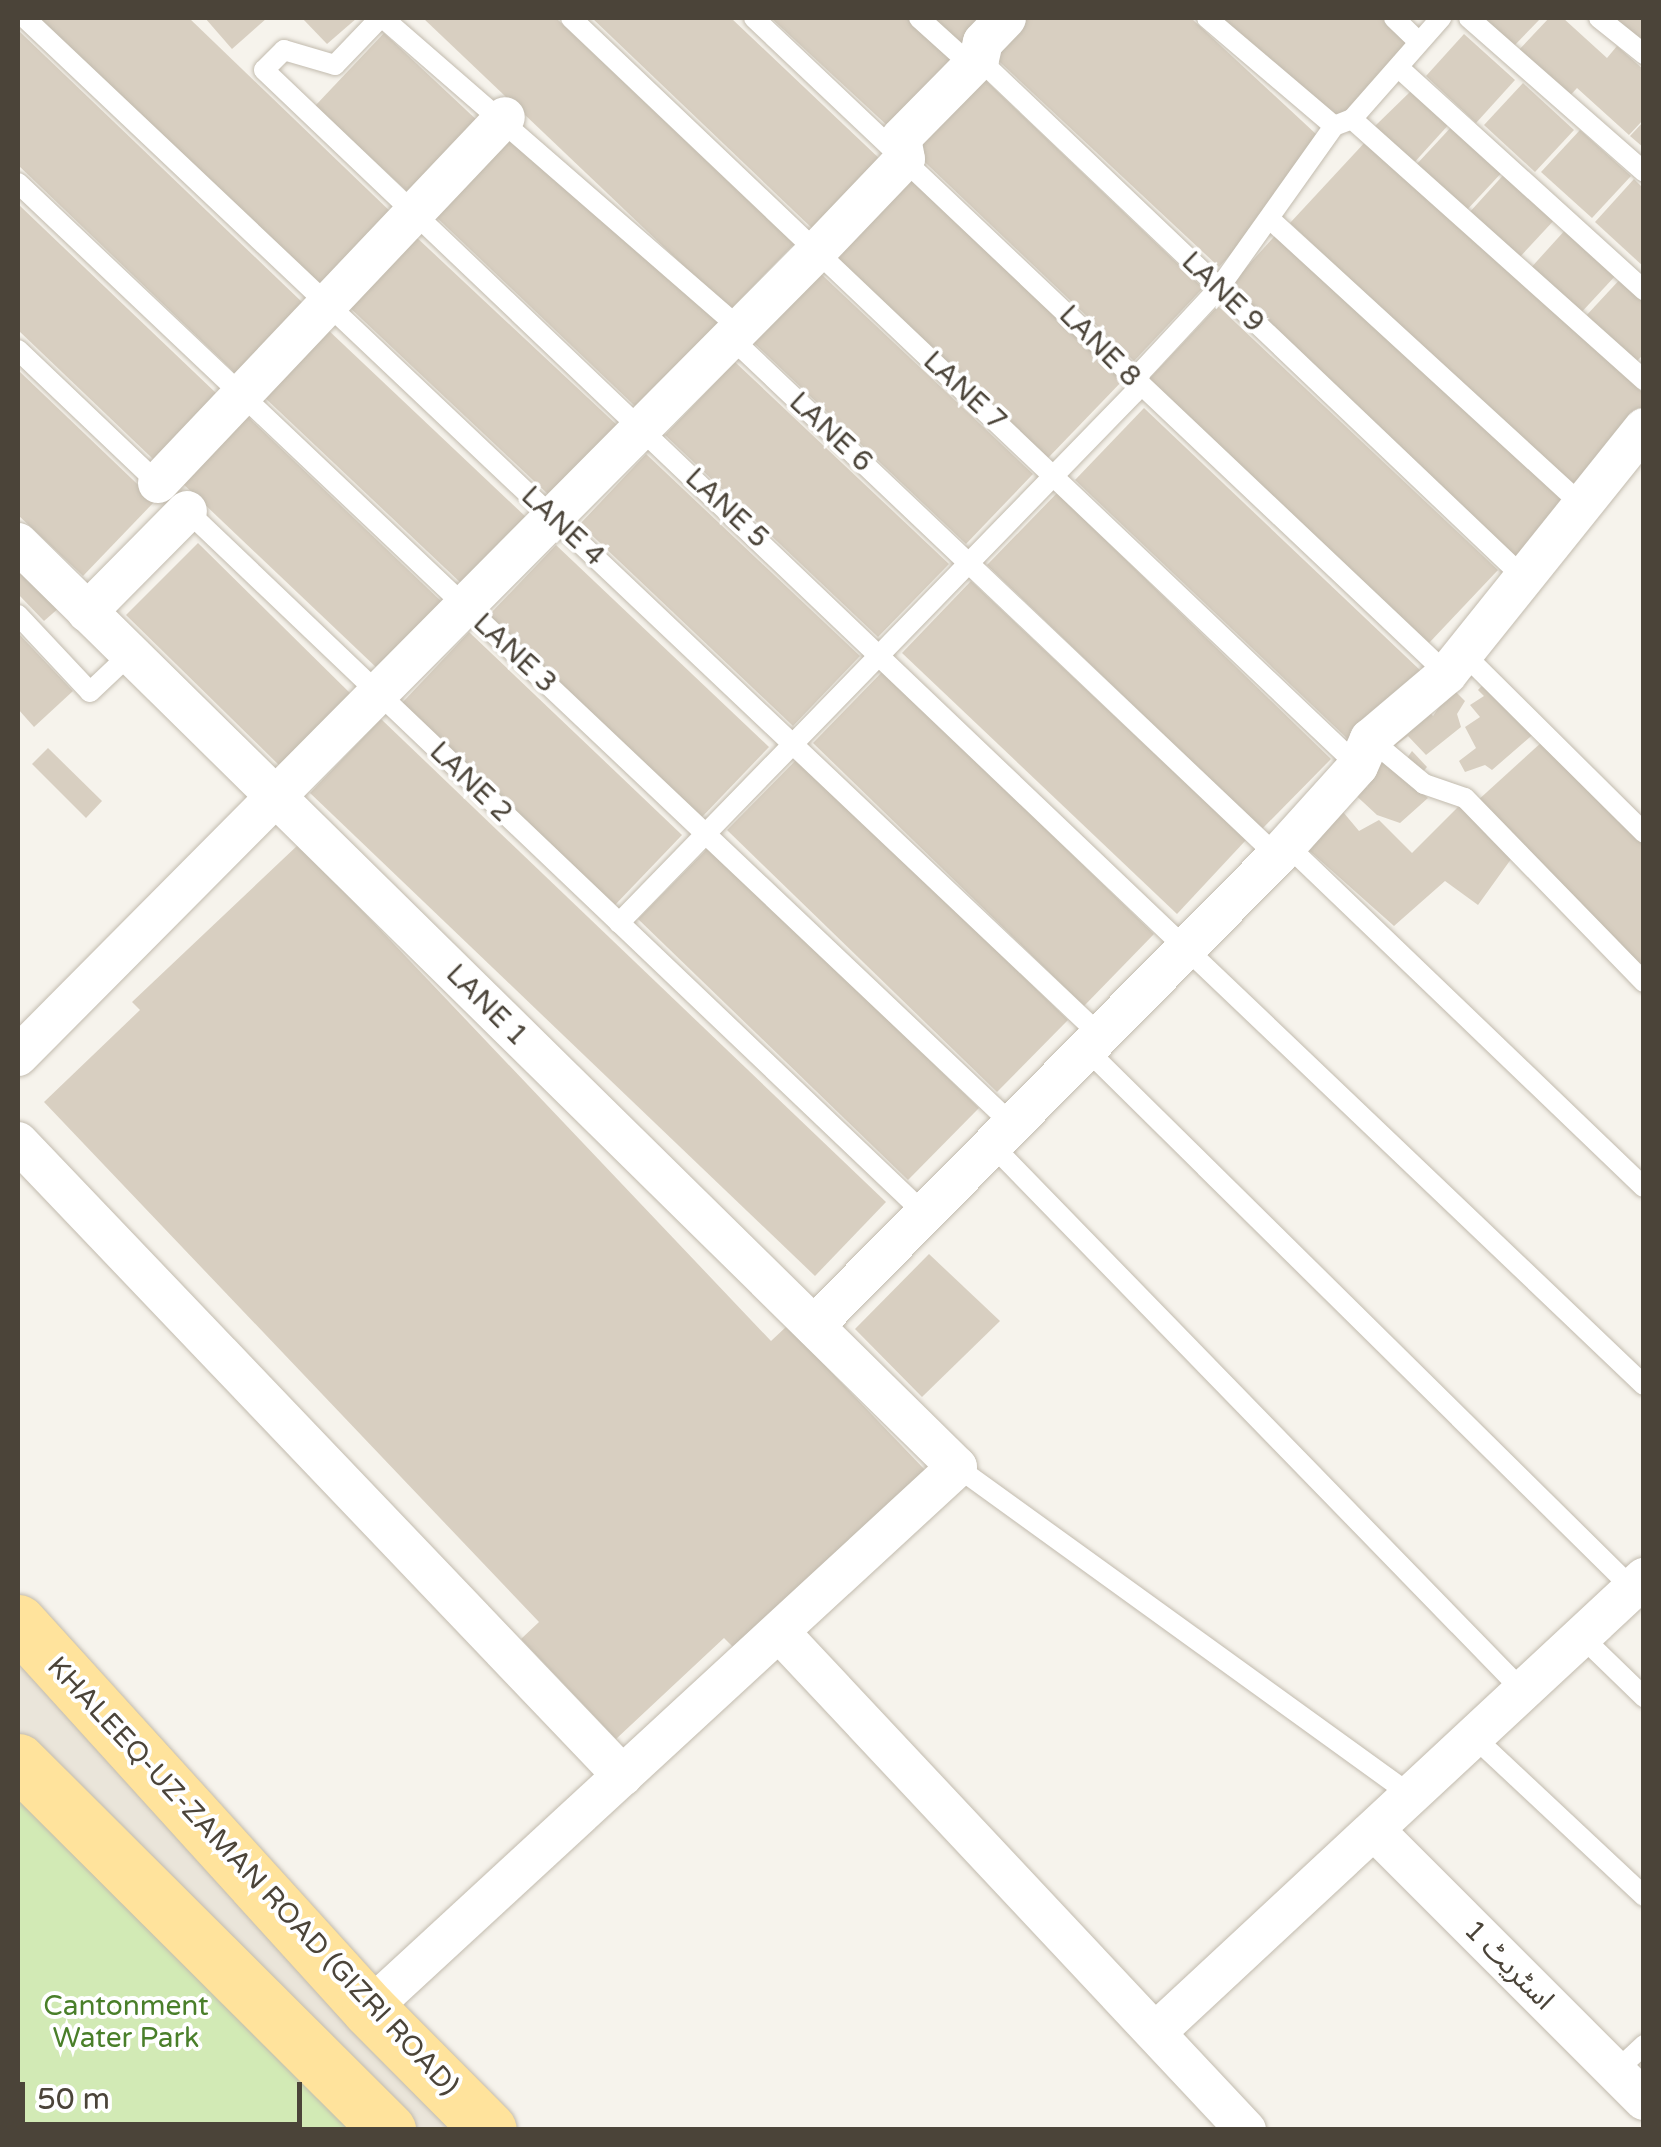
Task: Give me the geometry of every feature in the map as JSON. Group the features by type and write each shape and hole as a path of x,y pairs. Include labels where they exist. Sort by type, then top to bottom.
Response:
{"main road":[{"name":"KHALEEQ-UZ-ZAMAN ROAD (GIZRI ROAD)","path":"18,1622 369,2010 489,2130"},
{"path":"18,1761 388,2130"}],"street":[{"path":"18,1056 818,252 905,159 901,138 979,59 983,42 1006,18"},
{"path":"158,483 505,118"},
{"path":"814,1326 1282,850 1364,752 1455,663 1579,502 1644,428"},
{"path":"87,612 187,512"},
{"name":"LANE 1","path":"18,543 957,1467"},
{"path":"18,1142 623,1776"},
{"path":"369,2010 781,1634 957,1467"},
{"path":"1156,2032 1638,1583"},
{"path":"781,1634 1246,2130"},
{"name":"اسٹریٹ 1","path":"1374,1830 1629,2058 1644,2100"}],"lane":[{"name":"LANE 4","path":"24,18 792,743 1638,1583"},
{"name":"LANE 5","path":"382,18 335,65 284,50 264,70 1189,946 1644,1385"},
{"name":"LANE 6","path":"382,18 479,104 505,118 669,262 737,332 744,350 1644,1188"},
{"name":"LANE 7","path":"570,18 1054,476 1364,752 1424,784 1464,798 1644,982"},
{"name":"LANE 8","path":"754,18 1138,384 1644,833"},
{"name":"LANE 9","path":"919,18 960,55 979,59 1522,575"},
{"path":"1207,18 1343,123 1644,380"},
{"path":"1394,18 1416,39"},
{"path":"619,923 1054,476 1138,384 1219,288 1343,123 1399,68 1416,39 1441,18"},
{"path":"1470,18 1644,172"},
{"path":"1599,18 1644,54"},
{"path":"1399,68 1644,290"},
{"name":"LANE 3","path":"18,183 706,834 1002,1134 1522,1691"},
{"path":"1270,219 1579,502"},
{"name":"LANE 2","path":"18,350 925,1214"},
{"path":"18,615 90,692 130,654"},
{"path":"957,1467 1411,1795"},
{"path":"1580,1636 1644,1698"},
{"path":"1474,1737 1644,1896"}],"shaded area":[{"name":"Cantonment Water Park","path":"18,1652 456,2129 18,2129"}],"green space":[{"name":"Cantonment Water Park","path":"18,1761 388,2129 18,2129"}],"building":[{"path":"39,18 189,18 394,215 322,289"},
{"path":"205,18 267,18 232,49"},
{"path":"302,18 357,18 327,44"},
{"path":"423,18 556,18 794,244 730,310"},
{"path":"592,18 731,18 882,161 815,231"},
{"path":"771,18 909,18 959,65 891,129"},
{"path":"926,18 994,18 962,51"},
{"path":"1019,18 1191,18 1331,148 1219,267 988,51"},
{"path":"1208,18 1393,18 1422,44 1336,136"},
{"path":"1478,18 1541,18 1512,48"},
{"path":"1549,18 1563,18 1607,58 1617,46 1644,70 1644,119 1629,135 1577,88 1567,99 1516,53"},
{"path":"1610,18 1644,18 1644,41"},
{"path":"18,30 303,303 235,373 18,165"},
{"path":"384,33 481,124 412,196 315,106"},
{"path":"1464,34 1515,80 1476,123 1426,76"},
{"path":"979,74 1203,288 1134,361 909,147"},
{"path":"1523,83 1574,130 1535,172 1484,125"},
{"path":"1413,89 1451,122 1412,165 1374,127"},
{"path":"1644,121 1644,148 1630,136"},
{"path":"1454,124 1505,169 1465,212 1415,166"},
{"path":"1580,130 1631,176 1592,218 1541,172"},
{"path":"510,132 720,321 637,408 432,213"},
{"path":"1367,140 1644,394 1644,411 1573,487 1290,223"},
{"path":"1507,171 1557,217 1518,259 1468,214"},
{"path":"914,175 1126,377 1047,459 835,258"},
{"path":"1634,179 1644,189 1644,267 1595,222"},
{"path":"18,204 216,393 153,459 18,330"},
{"path":"1567,228 1617,274 1578,316 1528,271"},
{"path":"1280,230 1570,503 1517,559 1227,289"},
{"path":"414,235 618,426 551,497 347,305"},
{"path":"819,272 1033,474 966,544 753,342"},
{"path":"1623,276 1644,295 1644,354 1634,364 1584,318"},
{"path":"1218,306 1498,570 1429,643 1149,379"},
{"path":"326,328 527,518 463,585 262,395"},
{"path":"735,362 949,564 878,637 665,435"},
{"path":"18,370 155,501 83,576 18,515"},
{"path":"1144,408 1421,671 1352,743 1075,480"},
{"path":"245,414 443,603 379,670 180,481"},
{"path":"646,454 860,656 793,726 580,524"},
{"path":"1057,493 1331,759 1262,829 987,565"},
{"path":"198,543 356,699 285,771 126,615"},
{"path":"556,545 769,747 702,817 489,615"},
{"path":"18,564 60,607 44,621 18,594"},
{"path":"971,581 1246,840 1177,914 902,653"},
{"path":"469,632 682,835 615,905 402,703"},
{"path":"18,633 73,691 34,727 18,709"},
{"path":"883,671 1154,934 1084,1006 813,743"},
{"path":"1489,678 1537,731 1492,770 1485,765 1465,772 1459,761 1476,748 1465,727 1480,717 1470,705 1484,696 1478,690"},
{"path":"1452,688 1465,701 1457,714 1461,727 1426,755 1408,736 1396,745 1377,728 1414,695 1433,716"},
{"path":"381,719 886,1202 815,1276 310,793"},
{"path":"1543,741 1644,842 1644,969 1476,802"},
{"path":"48,748 102,801 86,818 32,764"},
{"path":"1412,751 1427,767 1421,774 1405,761"},
{"path":"1380,754 1428,798 1400,823 1377,815 1336,777 1346,765 1368,788 1362,774"},
{"path":"798,758 1068,1020 997,1092 727,830"},
{"path":"1333,800 1359,831 1379,820 1412,853 1459,806 1514,855 1478,905 1445,881 1394,926 1294,837"},
{"path":"299,844 771,1341 787,1326 926,1471 736,1650 724,1638 616,1739 521,1639 539,1622 44,1102 140,1010 132,1002"},
{"path":"709,847 979,1108 908,1180 638,919"},
{"path":"929,1254 1000,1321 922,1397 855,1329"}]}
